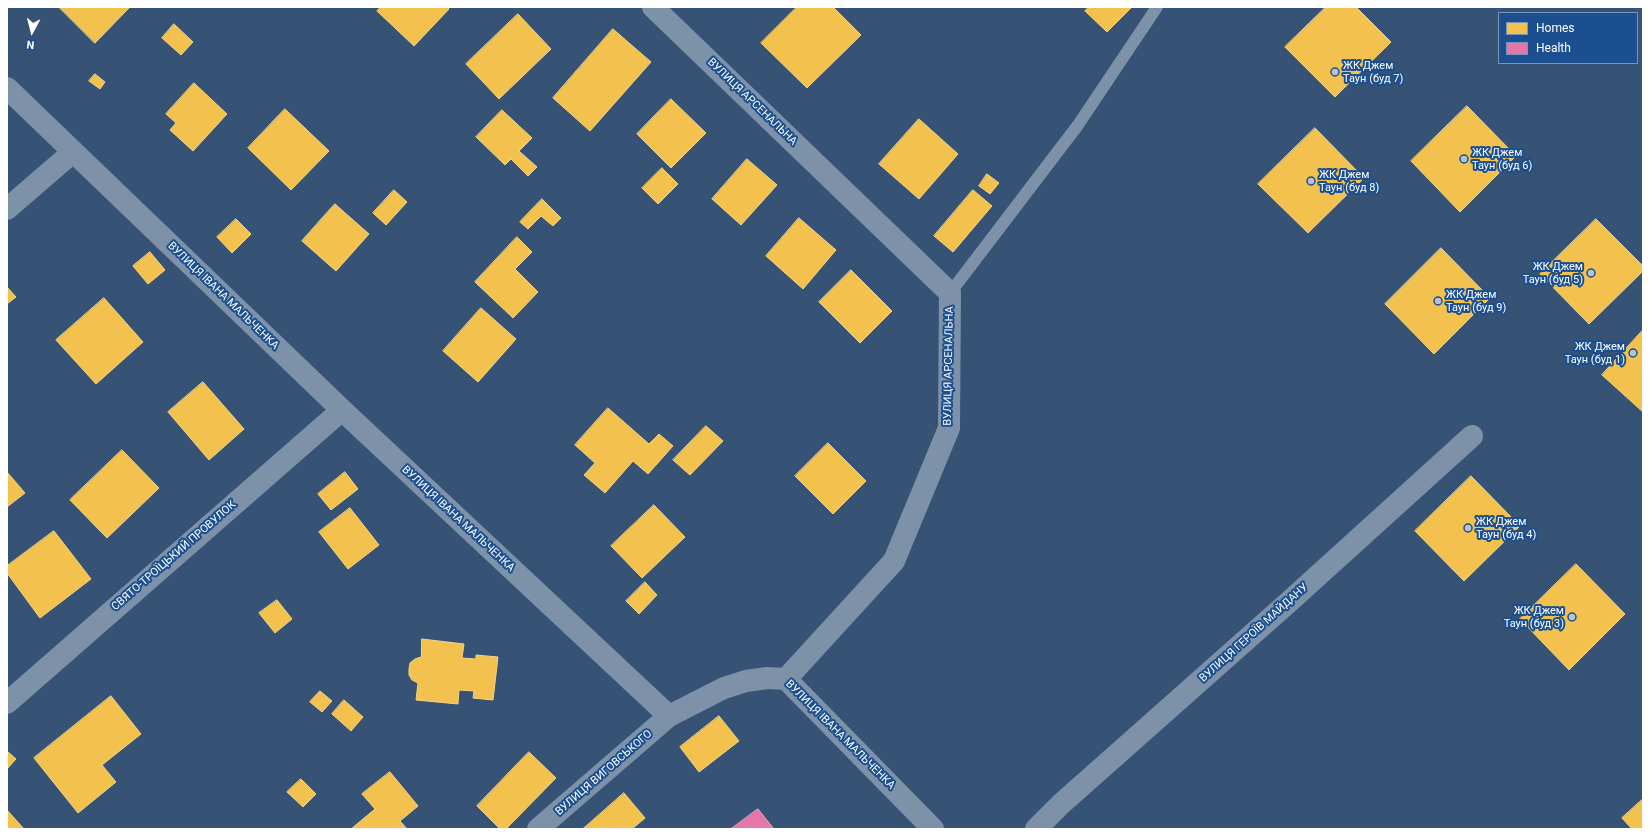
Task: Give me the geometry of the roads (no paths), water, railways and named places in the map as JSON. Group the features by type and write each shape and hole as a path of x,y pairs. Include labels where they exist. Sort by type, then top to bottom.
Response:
{"street":[{"name":"ВУЛИЦЯ АРСЕНАЛЬНА","path":"653,7 950,293 949,428 894,561 786,678"},
{"name":"ВУЛИЦЯ ІВАНА МАЛЬЧЕНКА","path":"7,88 342,410 670,716 724,688 746,681 767,678 786,678 933,829"},
{"path":"7,209 73,152"},
{"name":"СВЯТО-ТРОЇЦЬКИЙ ПРОВУЛОК","path":"7,703 342,410"},
{"name":"ВУЛИЦЯ ГЕРОЇВ МАЙДАНУ","path":"1036,829 1061,804 1279,611 1472,436"},
{"name":"ВУЛИЦЯ ВИГОВСЬКОГО","path":"538,829 670,716"}],"lane":[{"path":"950,293 1078,125 1157,7"}],"place":[{"name":"ЖК Джем Таун (буд 7)","path":"1335,72"},
{"name":"ЖК Джем Таун (буд 6)","path":"1464,159"},
{"name":"ЖК Джем Таун (буд 8)","path":"1311,181"},
{"name":"ЖК Джем Таун (буд 5)","path":"1591,273"},
{"name":"ЖК Джем Таун (буд 9)","path":"1438,301"},
{"name":"ЖК Джем Таун (буд 1)","path":"1633,353"},
{"name":"ЖК Джем Таун (буд 4)","path":"1468,528"},
{"name":"ЖК Джем Таун (буд 3)","path":"1572,617"}]}
